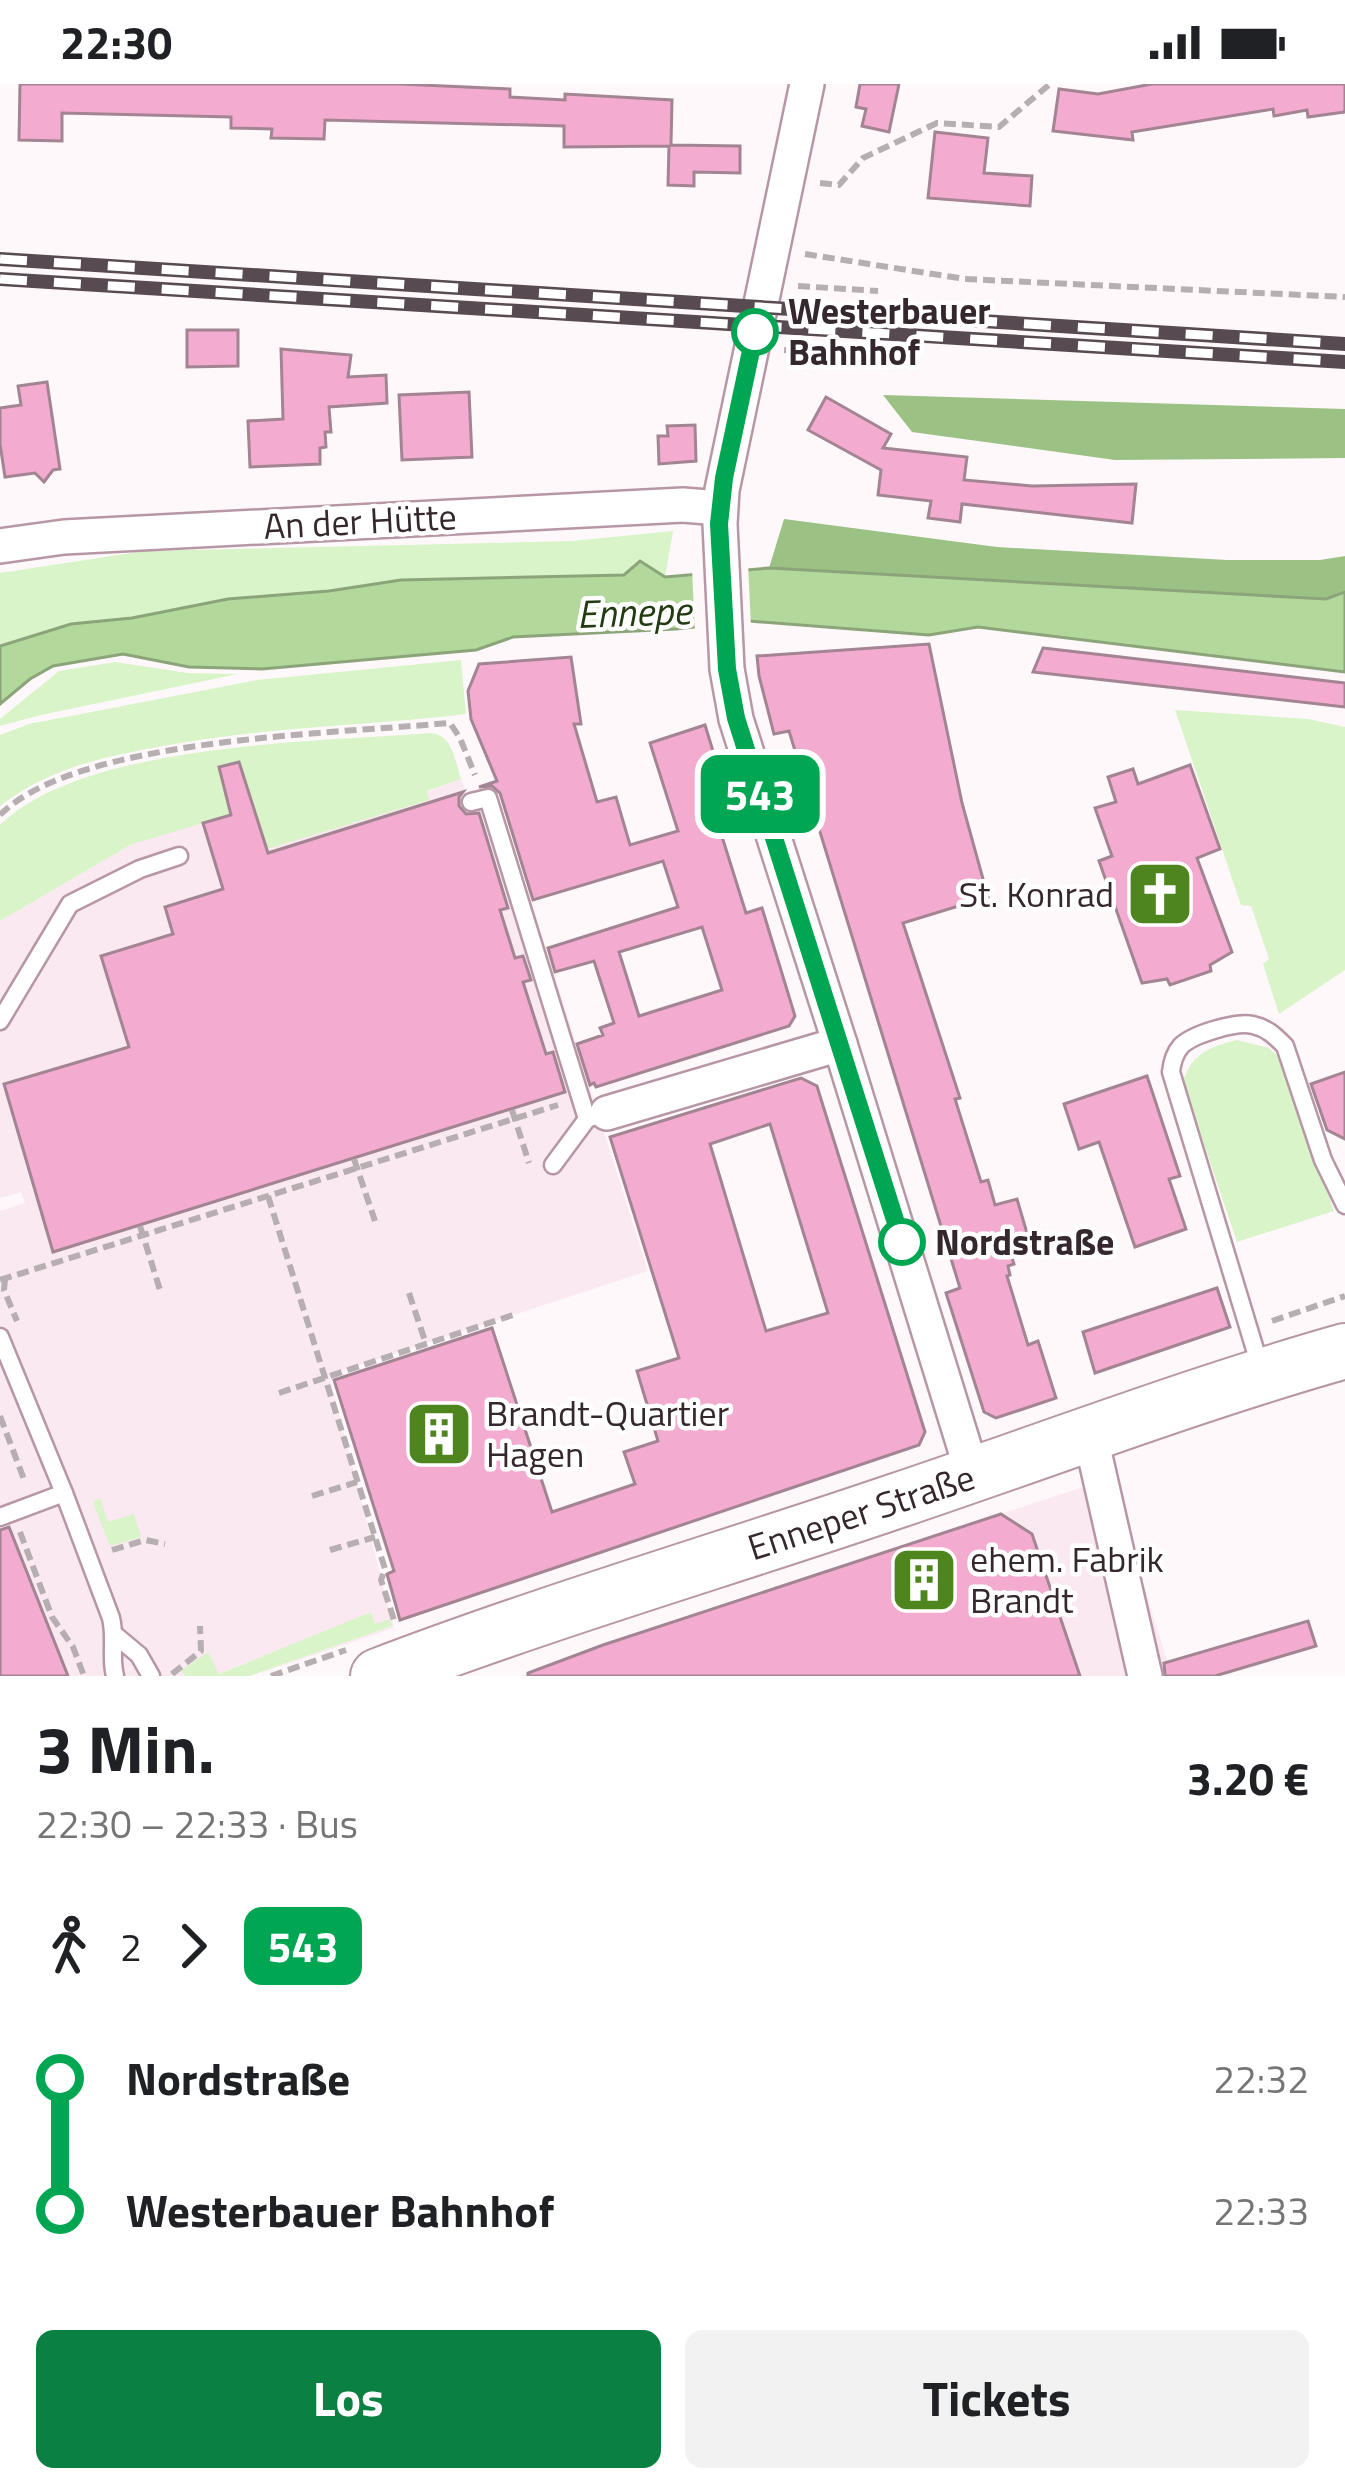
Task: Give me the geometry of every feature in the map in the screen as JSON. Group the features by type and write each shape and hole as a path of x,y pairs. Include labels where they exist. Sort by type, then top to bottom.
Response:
{"main road":[{"name":"Enneper Straße","path":"388,1654 612,1594 1262,1375 1345,1352"}],"street":[{"path":"807,84 741,390 720,524 727,669 736,718 973,1475"},
{"name":"An der Hütte","path":"0,546 64,537 683,505 720,524"},
{"path":"591,1110 840,1044"},
{"path":"1090,1434 1144,1676"}],"lane":[{"path":"480,800 539,990 591,1110 553,1166"},
{"path":"0,1021 70,904 140,869 179,856"},
{"path":"1262,1375 1171,1072 1177,1050 1187,1041 1237,1024 1264,1028 1285,1046 1323,1160 1345,1205"},
{"path":"0,1337 115,1635 115,1676"},
{"path":"6,1514 64,1493"},
{"path":"115,1635 139,1655 151,1676"}],"path":[{"path":"817,183 839,185 863,158 937,123 1000,127 1051,84"},
{"path":"800,253 965,279 1345,297"},
{"path":"797,286 878,292"},
{"path":"794,351 869,356"},
{"path":"0,815 59,778 134,758 241,741 450,723 478,782 480,800"},
{"path":"0,1280 206,1210 357,1169 513,1114 591,1110"},
{"path":"513,1114 532,1172"},
{"path":"354,1159 375,1221"},
{"path":"268,1196 385,1569 381,1580 388,1654"},
{"path":"140,1226 160,1290"},
{"path":"409,1293 426,1344"},
{"path":"279,1393 513,1315"},
{"path":"0,1417 26,1483 5,1491 6,1514 84,1676"},
{"path":"312,1496 357,1482"},
{"path":"330,1550 375,1537"},
{"path":"108,1551 145,1540 165,1544"},
{"path":"171,1676 201,1651 200,1626"}],"shaded area":[{"path":"883,395 1345,409 1345,458 1115,460 912,432"},
{"path":"784,519 997,547 1227,560 1345,556 1345,592 1326,599 769,568"},
{"path":"673,531 665,577 401,580 71,624 0,646 0,573 144,551 572,541"},
{"path":"461,660 466,714 238,735 141,750 57,773 0,806 0,735 29,724 257,680"},
{"path":"115,662 188,673 238,674 0,726 0,719 59,671"},
{"path":"1175,710 1308,719 1345,727 1345,970 1279,1014 1263,964 1269,959 1251,906 1241,905"},
{"path":"431,733 449,744 461,779 427,791 429,800 267,849 252,805 132,844 0,921 0,825 38,798 86,777 143,762 266,744"},
{"path":"461,779 467,795 495,787 648,1271 329,1375 394,1628 251,1676 392,1626 389,1620 375,1625 370,1613 218,1674 0,1676 0,1211 25,1203 21,1192 0,1198 0,921 132,844 253,805 267,848 429,799 426,792"},
{"path":"1237,1040 1269,1048 1282,1060 1334,1211 1237,1242 1183,1082 1191,1064 1203,1053"},
{"name":"ehem. Fabrik Brandt","path":"1110,1478 1172,1676 521,1676 646,1631"},
{"path":"100,1498 108,1522 134,1514 141,1537 110,1546 93,1502"},
{"path":"371,1612 375,1624 390,1619 392,1626 250,1676 185,1676 181,1671 208,1652 219,1674"}],"water":[{"name":"Ennepe","path":"640,561 665,577 769,568 1326,599 1345,592 1345,672 978,627 929,635 749,621 513,637 476,650 262,669 189,667 123,654 53,666 0,704 0,646 71,624 132,618 228,599 401,580 624,575"}],"pier":[{"path":"748,564 751,627 695,633 692,568"}],"building":[{"path":"20,84 400,84 510,89 510,97 565,100 565,94 672,100 671,145 740,146 740,173 694,172 694,186 668,185 669,146 564,147 564,126 325,120 324,139 271,138 272,129 231,128 231,117 62,113 62,141 19,140"},
{"path":"860,84 899,84 889,132 862,126 866,109 856,107"},
{"path":"1152,84 1345,84 1345,112 1308,117 1307,110 1274,116 1273,109 1132,132 1133,140 1053,131 1059,89 1098,94"},
{"path":"935,132 988,138 984,173 1032,176 1030,206 928,198"},
{"path":"187,330 238,330 238,366 187,367"},
{"path":"281,349 351,355 348,377 386,375 387,403 329,407 331,432 325,432 320,464 250,467 248,421 283,419"},
{"path":"47,382 60,469 53,470 44,482 35,473 5,477 0,408 21,405 18,386"},
{"path":"469,392 472,457 402,460 399,395"},
{"path":"826,397 891,434 883,448 967,457 964,480 1032,486 1136,484 1132,523 962,504 960,522 928,518 931,501 878,495 881,470 808,430"},
{"path":"695,425 696,461 659,464 658,436 668,436 667,426"},
{"path":"929,644 962,803 988,897 903,923 960,1098 955,1099 981,1182 988,1180 995,1205 1017,1199 1027,1233 1006,1239 1014,1264 1008,1266 1007,1276 1028,1345 1038,1341 1056,1398 996,1418 984,1412 946,1293 960,1288 789,731 774,734 757,656"},
{"path":"1043,648 1345,683 1345,707 1033,672"},
{"path":"571,657 581,724 574,724 597,802 616,797 630,845 678,831 650,743 705,725 724,787 708,792 746,913 762,908 795,1016 789,1026 596,1087 590,1085 577,1044 603,1035 600,1028 614,1023 594,961 555,972 548,948 678,907 663,861 533,900 500,793 492,786 479,787 497,781 471,719 468,691 479,664","holes":["702,927 722,990 639,1016 619,952"]},
{"path":"239,762 268,853 463,792 459,806 466,814 479,813 508,908 500,910 515,958 523,956 531,980 523,982 546,1054 553,1052 565,1092 53,1252 4,1084 129,1047 101,956 173,934 165,907 223,889 203,823 231,815 219,767"},
{"name":"St. Konrad","path":"1190,765 1220,849 1197,858 1232,952 1210,965 1211,971 1170,985 1167,979 1142,983 1099,861 1112,856 1095,808 1116,802 1108,777 1133,769 1138,784"},
{"path":"1345,1072 1345,1139 1327,1130 1311,1084"},
{"path":"1147,1076 1180,1176 1169,1179 1186,1229 1135,1247 1099,1142 1079,1149 1064,1104"},
{"path":"801,1078 817,1086 925,1432 919,1445 400,1620 387,1574 394,1571 334,1380 492,1328 552,1512 635,1484 624,1452 658,1441 637,1371 679,1358 610,1137","holes":["770,1124 828,1313 766,1331 710,1144"]},
{"path":"1217,1288 1230,1327 1095,1373 1083,1332"},
{"name":"ehem. Fabrik Brandt","path":"1001,1514 1032,1534 1080,1676 528,1676 603,1645"},
{"path":"9,1527 68,1676 0,1676 0,1530"},
{"path":"1308,1621 1316,1646 1215,1676 1165,1676 1164,1663"}],"railway":[{"path":"0,259 1345,344"},
{"path":"0,279 1345,362"}],"bus line":[{"name":"543","path":"755,332 720,508 727,669 736,718 902,1242"}],"place":[{"name":"Westerbauer Bahnhof","path":"755,332"},
{"name":"St. Konrad","path":"1160,894"},
{"name":"Nordstraße","path":"902,1242"},
{"name":"Brandt-Quartier Hagen","path":"439,1434"},
{"name":"ehem. Fabrik Brandt","path":"924,1580"}]}
